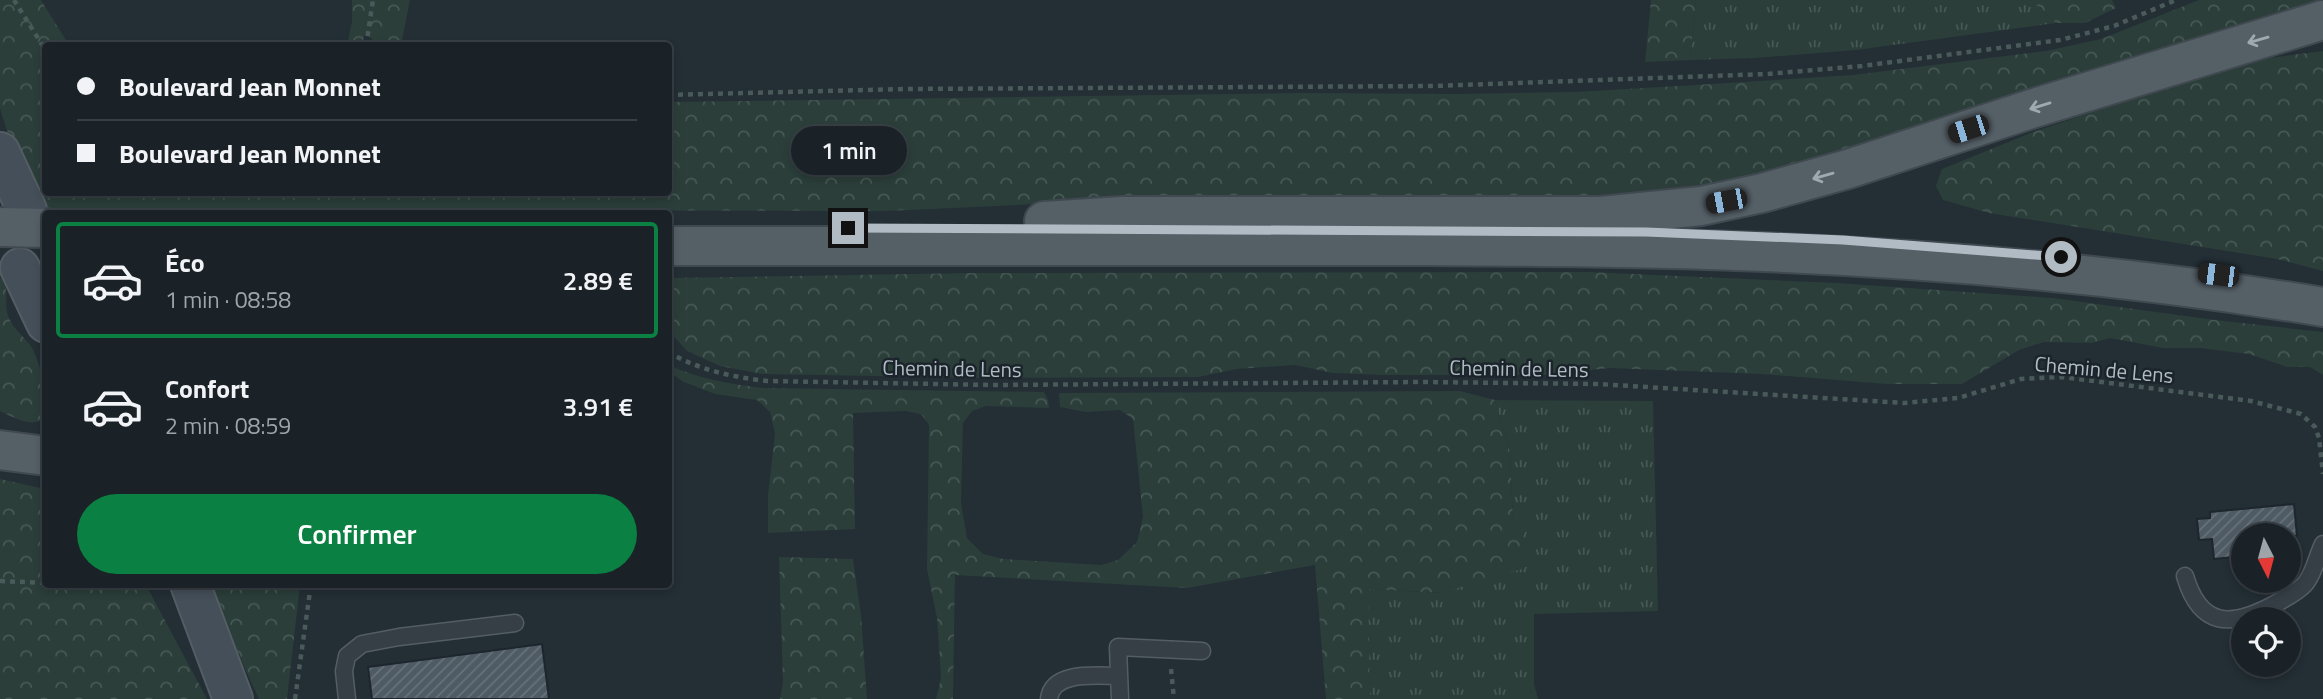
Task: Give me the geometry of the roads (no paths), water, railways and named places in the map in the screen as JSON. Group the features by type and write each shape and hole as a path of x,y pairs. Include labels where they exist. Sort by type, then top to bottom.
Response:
{"main road":[{"path":"926,227 1121,216 1601,216 1701,206 1848,169 2031,109 2323,20"},
{"path":"672,228 1472,229 1749,235 2039,254 2323,289"},
{"path":"672,246 1229,245 1734,251 1934,263 2122,279 2241,293 2323,307"},
{"path":"0,450 42,454"}],"street":[{"path":"0,152 24,222"},
{"path":"22,252 42,311"},
{"path":"171,588 227,685"},
{"path":"192,588 227,685"}],"lane":[{"path":"2185,576 2190,596 2198,608 2223,620 2241,618 2260,612 2308,582 2323,544"},
{"path":"347,699 344,671 347,656 362,644 515,623"},
{"path":"1120,699 1118,647 1202,651"},
{"path":"1049,699 1049,694 1057,683 1072,677 1119,676"}]}
